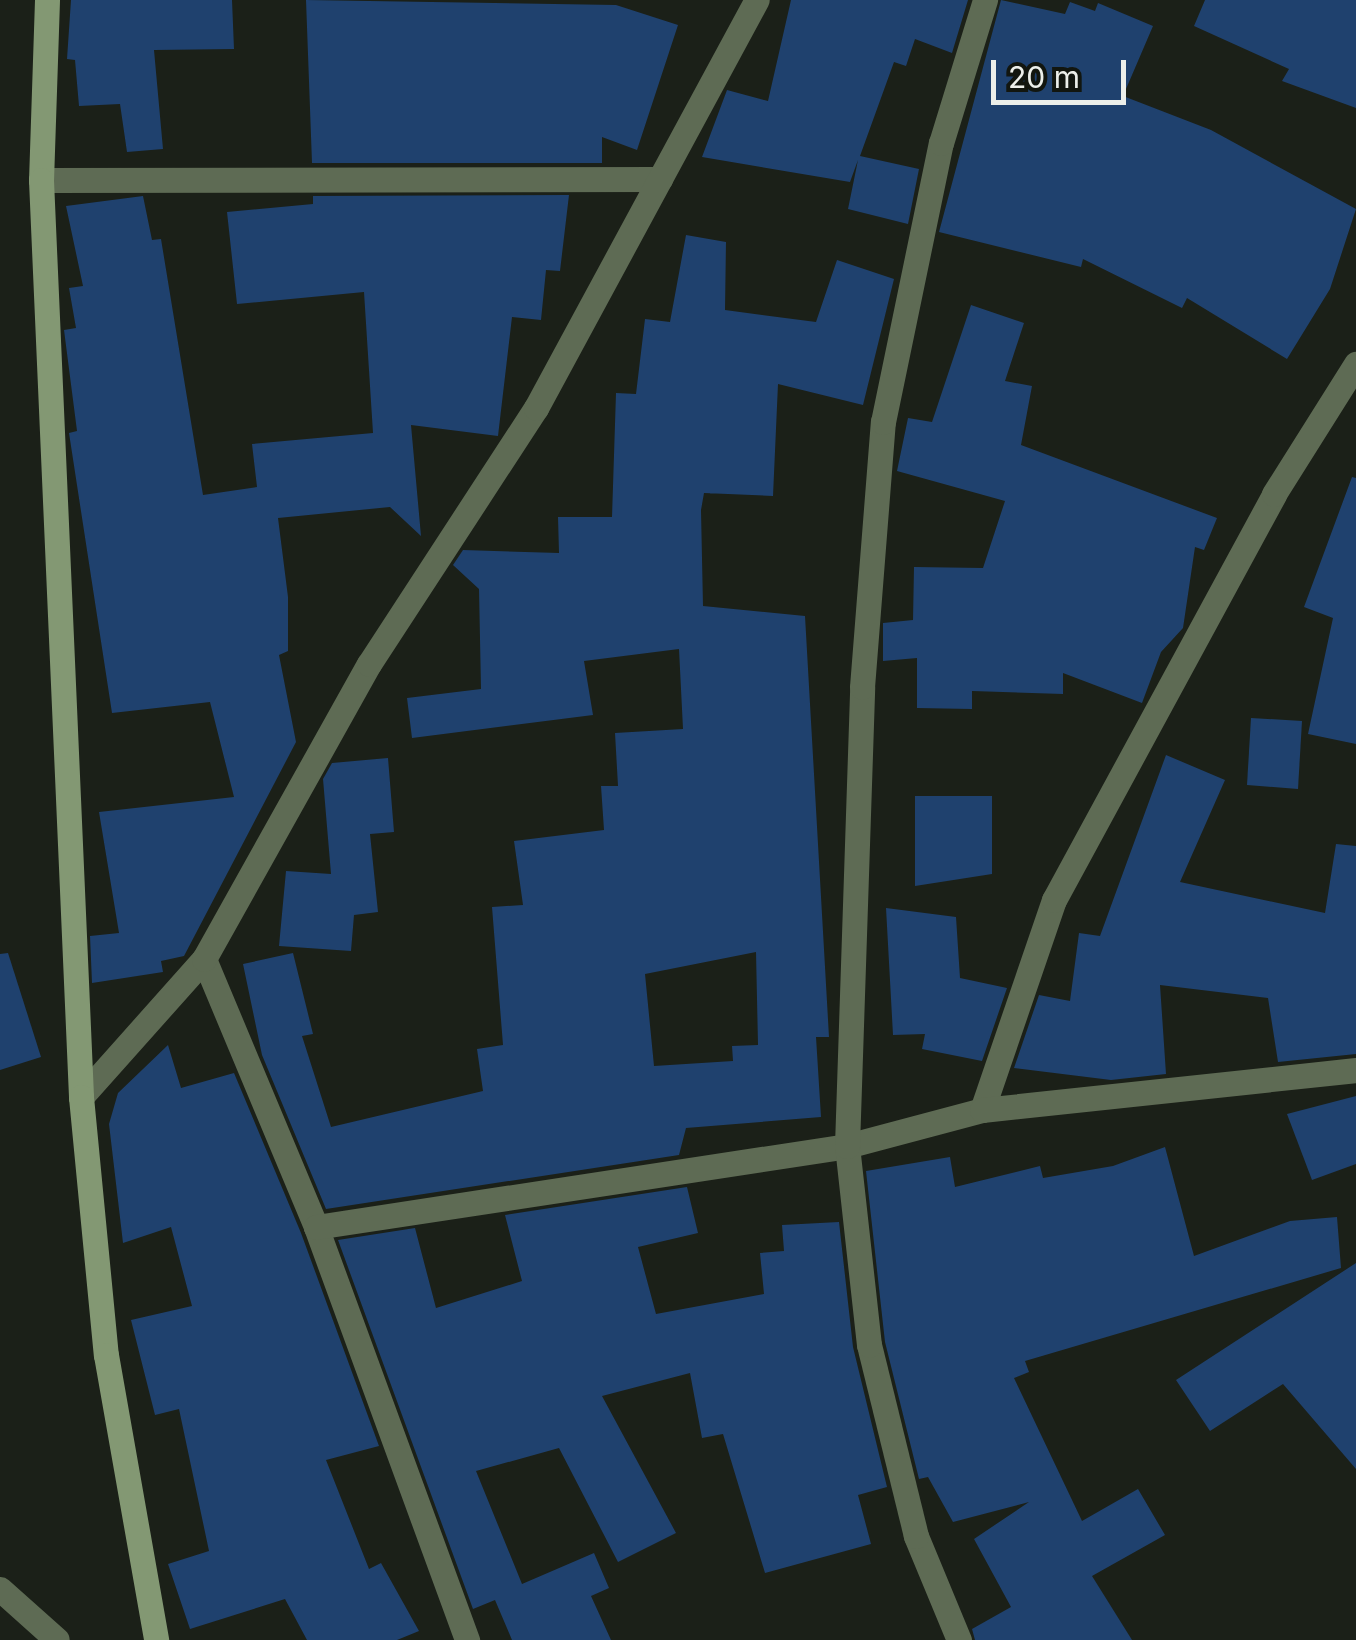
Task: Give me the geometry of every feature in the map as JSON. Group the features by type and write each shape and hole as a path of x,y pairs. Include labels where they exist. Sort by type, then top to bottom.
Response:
{"street":[{"path":"47,0 41,180 81,1097 106,1355 156,1640"},
{"path":"81,1097 204,960 370,664 536,408 757,0"},
{"path":"958,1640 916,1536 869,1345 846,1146 862,687 883,422 942,143 985,0"},
{"path":"41,180 660,179"},
{"path":"982,1110 1054,900 1274,494 1356,364"},
{"path":"204,960 316,1227 468,1640"},
{"path":"316,1227 846,1146 982,1110 1356,1070"},
{"path":"0,1589 57,1640"}],"building":[{"path":"71,0 232,0 234,49 154,50 163,149 127,152 120,104 79,106 75,60 67,59"},
{"path":"306,0 616,5 678,25 637,150 602,137 602,163 312,163"},
{"path":"791,0 968,0 952,53 915,39 906,66 894,62 860,156 919,169 908,224 848,209 858,160 850,182 702,157 727,90 768,101"},
{"path":"1001,0 1065,14 1070,2 1095,11 1098,3 1153,26 1123,96 1211,130 1356,209 1330,289 1287,359 1187,298 1182,308 1083,259 1081,267 939,232"},
{"path":"1205,0 1356,0 1356,108 1282,81 1289,69 1194,26"},
{"path":"569,195 560,271 546,270 541,320 512,317 498,436 411,425 421,536 390,507 278,518 288,597 288,651 279,655 296,742 184,956 161,961 163,972 92,983 90,936 119,933 99,812 234,797 210,702 112,713 69,433 77,431 64,330 76,328 69,288 83,286 66,206 143,196 152,240 161,239 203,495 257,487 252,444 373,433 364,292 237,304 227,212 313,204 313,196"},
{"path":"686,235 726,242 725,310 816,322 837,260 894,279 863,405 778,384 773,496 704,493 701,510 703,606 805,616 829,1037 816,1037 821,1117 686,1128 679,1155 326,1209 262,1055 243,964 293,953 313,1034 302,1036 331,1127 483,1091 477,1049 503,1045 492,907 523,905 514,841 604,830 601,786 618,786 615,733 683,729 679,649 584,661 593,715 412,738 407,698 481,689 479,589 453,565 463,550 559,553 558,517 612,517 616,393 636,394 645,319 670,322","holes":["756,952 758,1045 732,1046 733,1061 654,1066 645,974"]},
{"path":"971,305 1024,323 1005,381 1032,386 1021,445 1217,518 1204,550 1195,547 1183,628 1161,652 1142,703 1063,673 1063,694 972,691 972,709 917,708 917,658 883,661 883,623 913,620 914,567 983,568 1005,501 897,471 908,418 932,422"},
{"path":"1352,477 1356,478 1356,744 1308,734 1333,618 1304,607"},
{"path":"1251,718 1302,721 1298,789 1247,785"},
{"path":"1166,755 1225,780 1180,882 1325,913 1336,844 1356,846 1356,1054 1278,1062 1268,998 1160,985 1166,1074 1111,1080 1014,1068 1039,995 1070,1001 1079,933 1100,936"},
{"path":"388,758 394,832 370,834 378,912 354,915 351,951 279,946 286,871 331,874 323,779 332,763"},
{"path":"915,796 992,796 992,874 915,886"},
{"path":"886,908 956,917 960,978 1007,988 982,1061 922,1049 925,1034 893,1035"},
{"path":"8,953 41,1057 0,1070 0,954"},
{"path":"168,1045 181,1088 234,1073 301,1233 379,1446 326,1460 369,1569 381,1563 419,1631 397,1640 307,1640 285,1599 190,1629 168,1564 209,1551 179,1409 155,1415 131,1320 192,1306 171,1227 123,1243 109,1124 118,1093"},
{"path":"1356,1096 1356,1164 1312,1180 1287,1114"},
{"path":"1165,1147 1194,1256 1290,1221 1337,1217 1341,1268 1025,1361 1029,1372 1014,1378 1082,1521 1138,1489 1165,1535 1092,1576 1132,1640 975,1640 972,1629 1011,1607 974,1539 1029,1502 953,1522 928,1477 919,1479 885,1342 866,1171 950,1157 955,1187 1040,1166 1043,1178 1113,1166"},
{"path":"687,1187 698,1233 638,1247 656,1314 764,1294 760,1253 784,1251 782,1225 839,1222 853,1347 887,1487 858,1495 871,1544 765,1573 723,1434 702,1438 690,1373 602,1396 676,1533 618,1562 559,1448 476,1471 522,1584 594,1553 609,1588 591,1596 611,1640 512,1640 495,1600 473,1609 338,1240 415,1228 436,1308 522,1281 505,1215"},
{"path":"1356,1263 1356,1469 1283,1384 1210,1431 1176,1380"}]}
